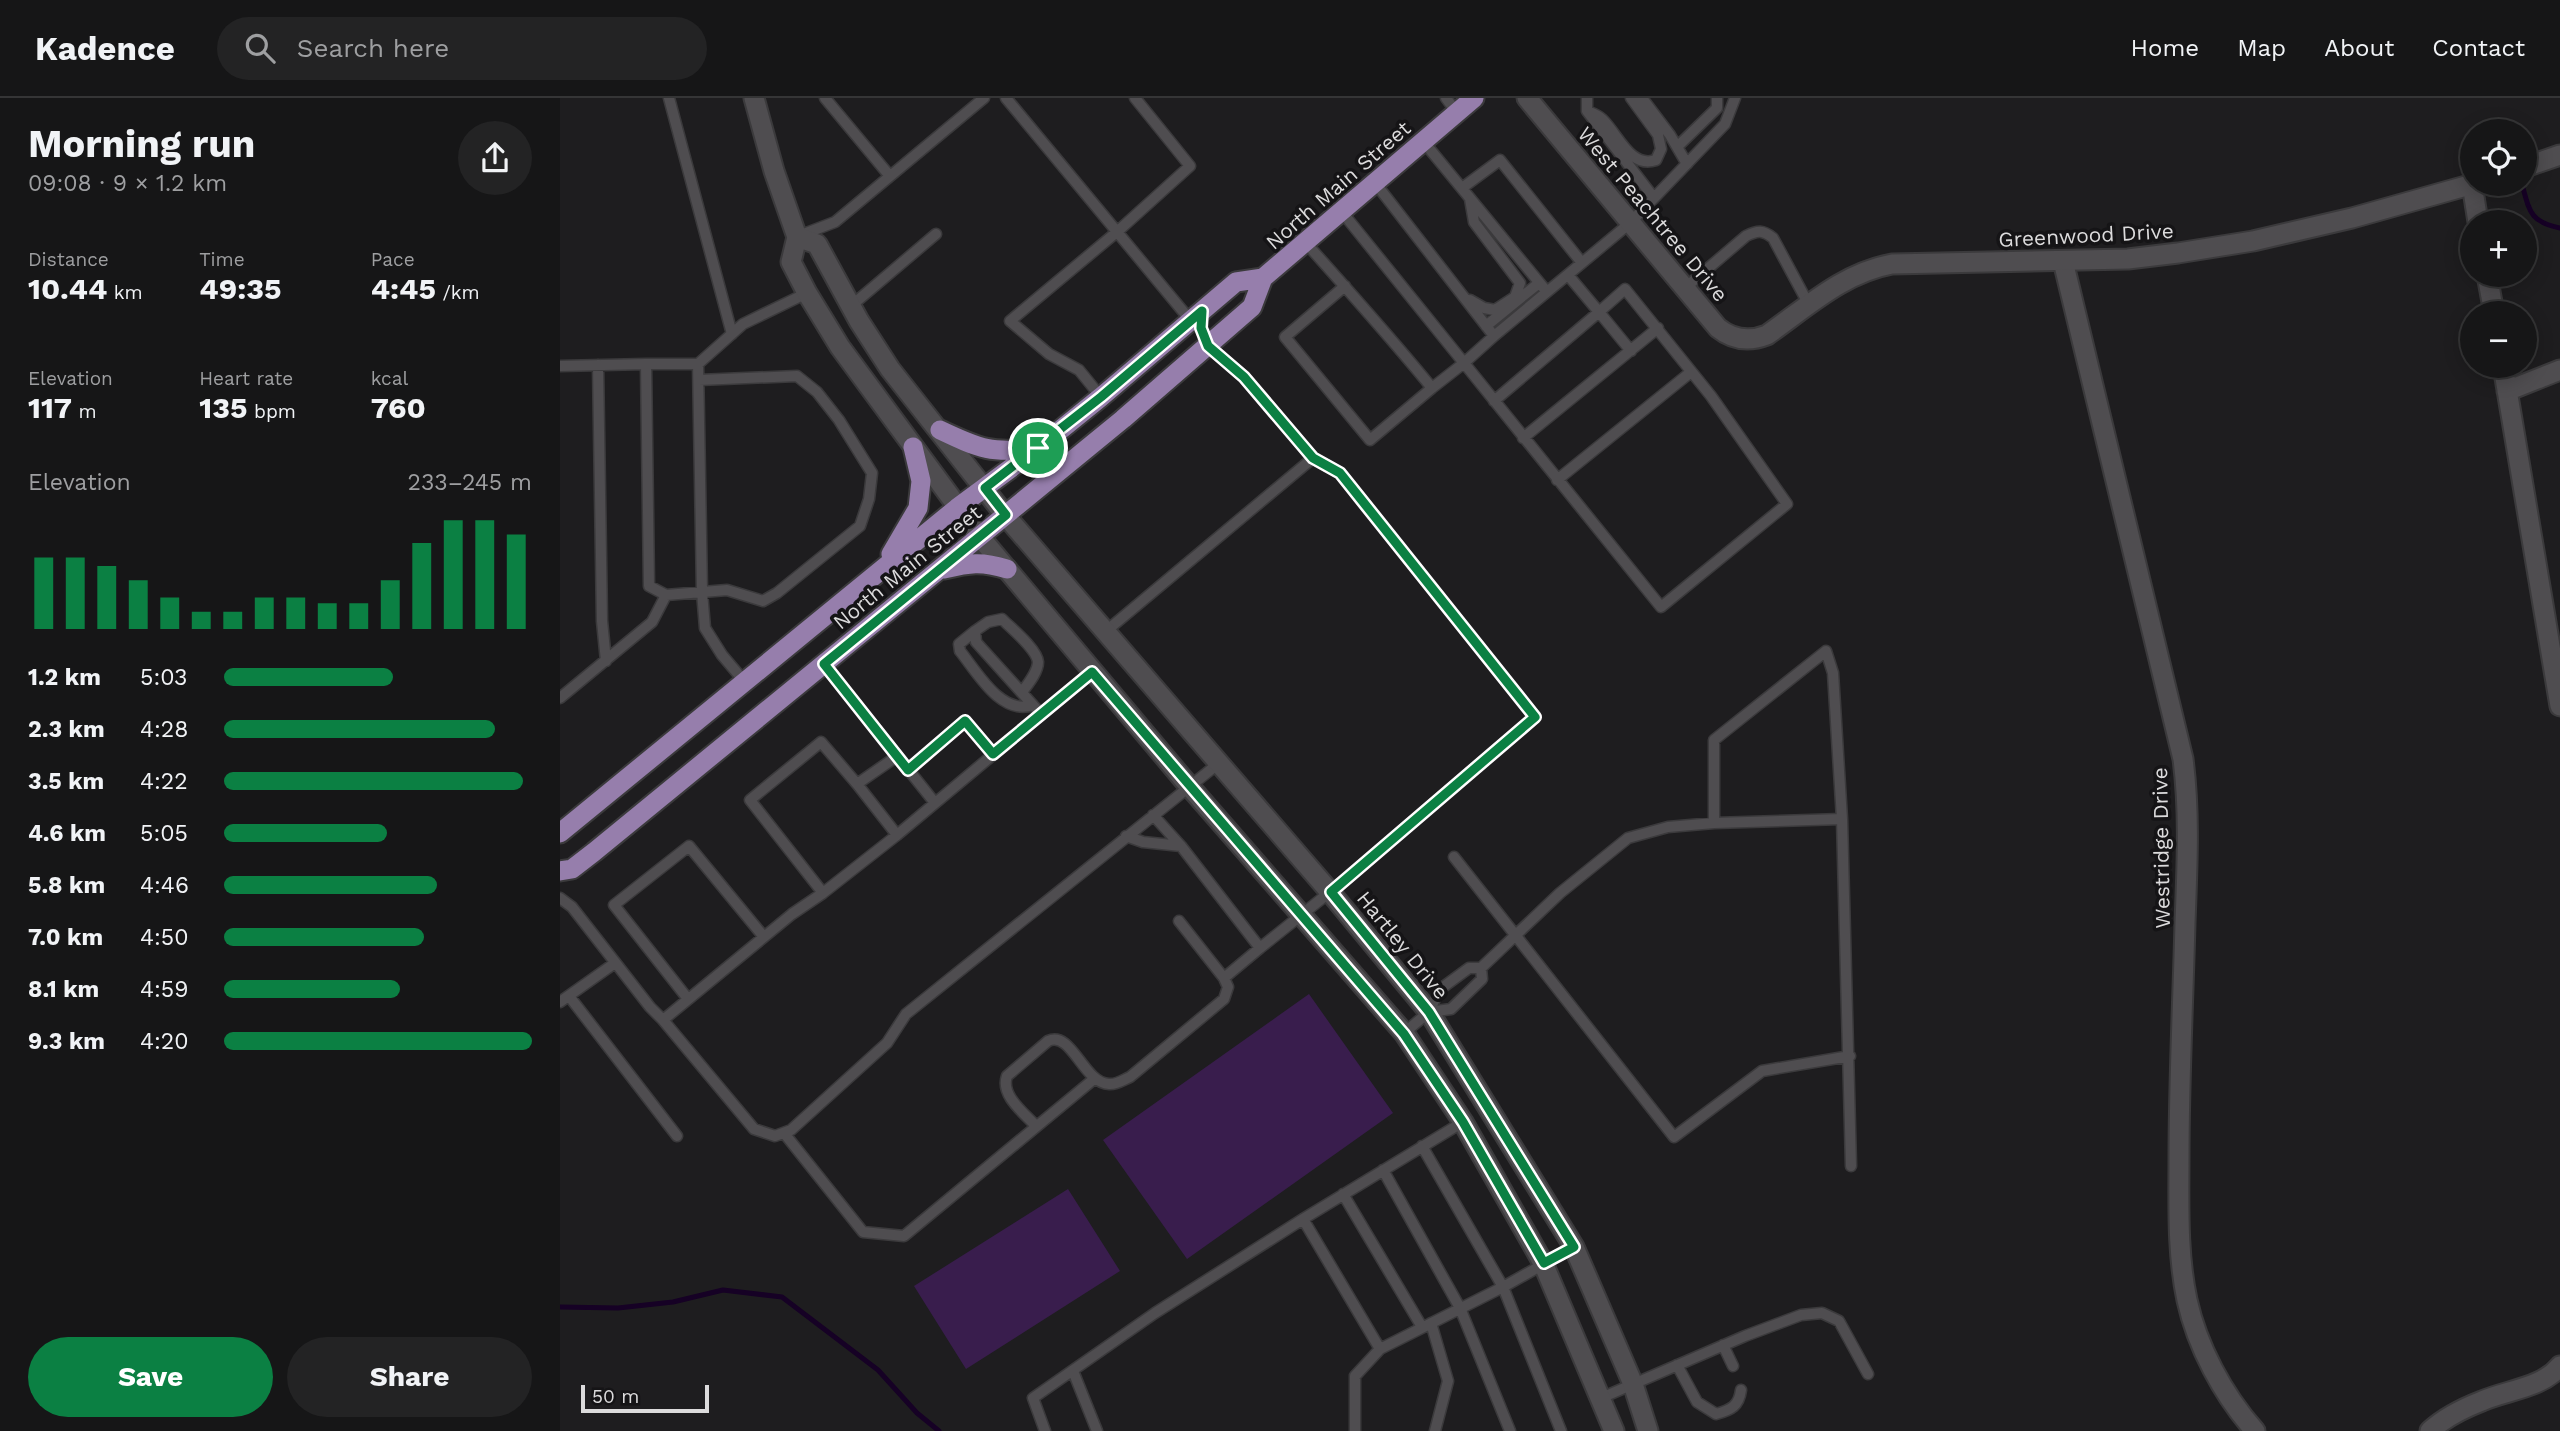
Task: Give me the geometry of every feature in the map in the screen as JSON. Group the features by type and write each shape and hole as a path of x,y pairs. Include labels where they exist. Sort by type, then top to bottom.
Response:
{"main road":[{"name":"North Main Street","path":"560,871 572,869 594,852 980,537 1208,346 1252,307 1263,278 1423,141 1452,105 1474,98"},
{"name":"North Main Street","path":"560,833 881,569 1101,397 1236,282 1263,278"},
{"path":"1197,316 1208,346"},
{"path":"940,429 977,447 1015,451 1038,448"},
{"path":"881,569 918,508 921,481 913,447"},
{"path":"939,570 972,562 1007,569"}],"street":[{"path":"754,98 774,172 797,237 791,262 840,346 980,537 1189,786 1404,1034 1463,1122 1544,1263 1614,1431"},
{"name":"West Peachtree Drive","path":"1527,98 1718,328"},
{"path":"2537,163 2560,155"},
{"name":"Greenwood Drive","path":"1718,328 1741,340 1759,338 1767,335 1838,283 1858,273 1892,264 2127,260 2253,241 2352,218 2460,187"},
{"name":"Hartley Drive","path":"797,237 817,243 851,306 890,369 1006,515 1104,632 1331,892 1429,1012 1574,1247 1633,1384 1648,1431"},
{"name":"Westridge Drive","path":"2063,261 2183,759 2187,791 2179,1110 2179,1209 2187,1300 2203,1349 2228,1394 2255,1431"},
{"path":"2507,391 2560,370"},
{"path":"2505,378 2560,706"},
{"path":"2430,1431 2437,1424 2481,1401 2542,1381 2560,1366"}],"lane":[{"path":"669,98 732,334"},
{"path":"825,98 889,176"},
{"path":"797,237 835,222 984,98"},
{"path":"1006,98 1118,231 1197,316"},
{"path":"1101,397 1080,370 1049,354 1010,321 1118,231 1190,166 1135,98"},
{"path":"1587,98 1587,111 1654,198"},
{"path":"1587,111 1601,117 1639,161 1646,163 1656,160 1661,149 1658,135 1631,98"},
{"path":"1642,98 1687,164"},
{"path":"1677,147 1717,108 1717,98"},
{"path":"1345,286 1285,337 1370,440 1630,223 1725,124 1735,98"},
{"path":"1423,141 1547,292"},
{"path":"1462,188 1500,160 1582,263"},
{"path":"1376,184 1493,336"},
{"path":"1461,293 1484,308 1495,310 1515,297 1520,290 1520,283 1514,274 1474,222 1469,198"},
{"path":"1342,212 1523,438 1661,607 1787,503 1658,328 1625,289 1494,401"},
{"path":"1685,288 1746,236 1756,231 1764,231 1773,238 1810,305"},
{"path":"851,306 936,234"},
{"path":"1306,243 1432,388"},
{"path":"1568,275 1631,351"},
{"path":"1486,326 1539,283"},
{"path":"560,366 698,363 743,324 807,293"},
{"path":"1523,438 1658,328"},
{"path":"1208,346 1244,377 1313,458 1340,473 1535,717 1331,892 1224,978"},
{"path":"698,363 705,628 722,655 744,681"},
{"path":"646,364 649,586 666,595 727,590 763,601 777,593 860,526 869,499 872,473 839,420 817,392 797,376 699,380"},
{"path":"598,365 602,621 606,661"},
{"path":"1557,480 1691,372"},
{"path":"1104,632 1313,458"},
{"path":"560,698 652,622 666,595"},
{"path":"1022,692 1038,663 1034,652 1002,619 988,622 959,644 960,651 994,694 1004,702 1026,708 1033,705"},
{"path":"975,631 976,642 1041,714"},
{"path":"1714,823 1714,740 1826,651 1833,673 1842,819 1851,1166"},
{"path":"824,664 934,803"},
{"path":"663,1020 792,914 897,835 1092,672"},
{"path":"908,770 965,721 993,754"},
{"path":"823,893 750,800 821,742 897,835"},
{"path":"858,784 897,757"},
{"path":"560,898 572,907 650,1007 754,1129 775,1136 791,1130 887,1043 906,1014 1219,763"},
{"path":"1153,814 1260,947"},
{"path":"1404,1034 1429,1012 1439,990 1469,968 1481,968 1560,893 1628,838 1668,827 1842,819"},
{"path":"1126,836 1143,842 1181,846"},
{"path":"688,999 614,905 689,846 764,937"},
{"path":"1454,857 1517,934 1674,1138 1762,1070 1850,1056"},
{"path":"1036,1126 1007,1093 1005,1081 1007,1076 1048,1041 1053,1038 1063,1041 1094,1079 1113,1084 1130,1077 1224,999 1228,987 1224,978 1179,921"},
{"path":"615,963 564,999 677,1136"},
{"path":"1429,1012 1451,1009 1482,979 1481,968"},
{"path":"784,1133 863,1232 904,1236 1094,1079"},
{"path":"1045,1431 1032,1398 1156,1312 1463,1122"},
{"path":"1422,1146 1503,1287 1561,1431"},
{"path":"1383,1170 1460,1308 1510,1431"},
{"path":"1343,1194 1427,1325 1448,1381 1435,1431"},
{"path":"1303,1219 1380,1349"},
{"path":"1355,1431 1355,1376 1380,1349 1503,1287 1574,1247"},
{"path":"1601,1398 1723,1345 1801,1315 1822,1313 1839,1321 1867,1374"},
{"path":"1723,1345 1733,1366"},
{"path":"1677,1365 1697,1402 1716,1413 1730,1410 1740,1401 1741,1390"},
{"path":"1073,1370 1097,1431"}],"shaded area":[{"path":"1309,994 1393,1113 1187,1259 1103,1140"},
{"path":"1068,1189 1120,1271 966,1369 914,1286"}],"waterway":[{"path":"2526,196 2530,211 2538,220 2560,228"},
{"path":"560,1307 618,1308 673,1302 723,1290 782,1297 878,1370 917,1413 939,1431"}],"route":[{"path":"1202,311 1201,328 1208,346 1244,377 1313,458 1340,473 1535,717 1331,892 1429,1012 1574,1247 1544,1263 1463,1122 1404,1034 1092,672 993,754 965,721 908,770 824,664 1006,515 985,488 1038,448 1202,311"}]}
